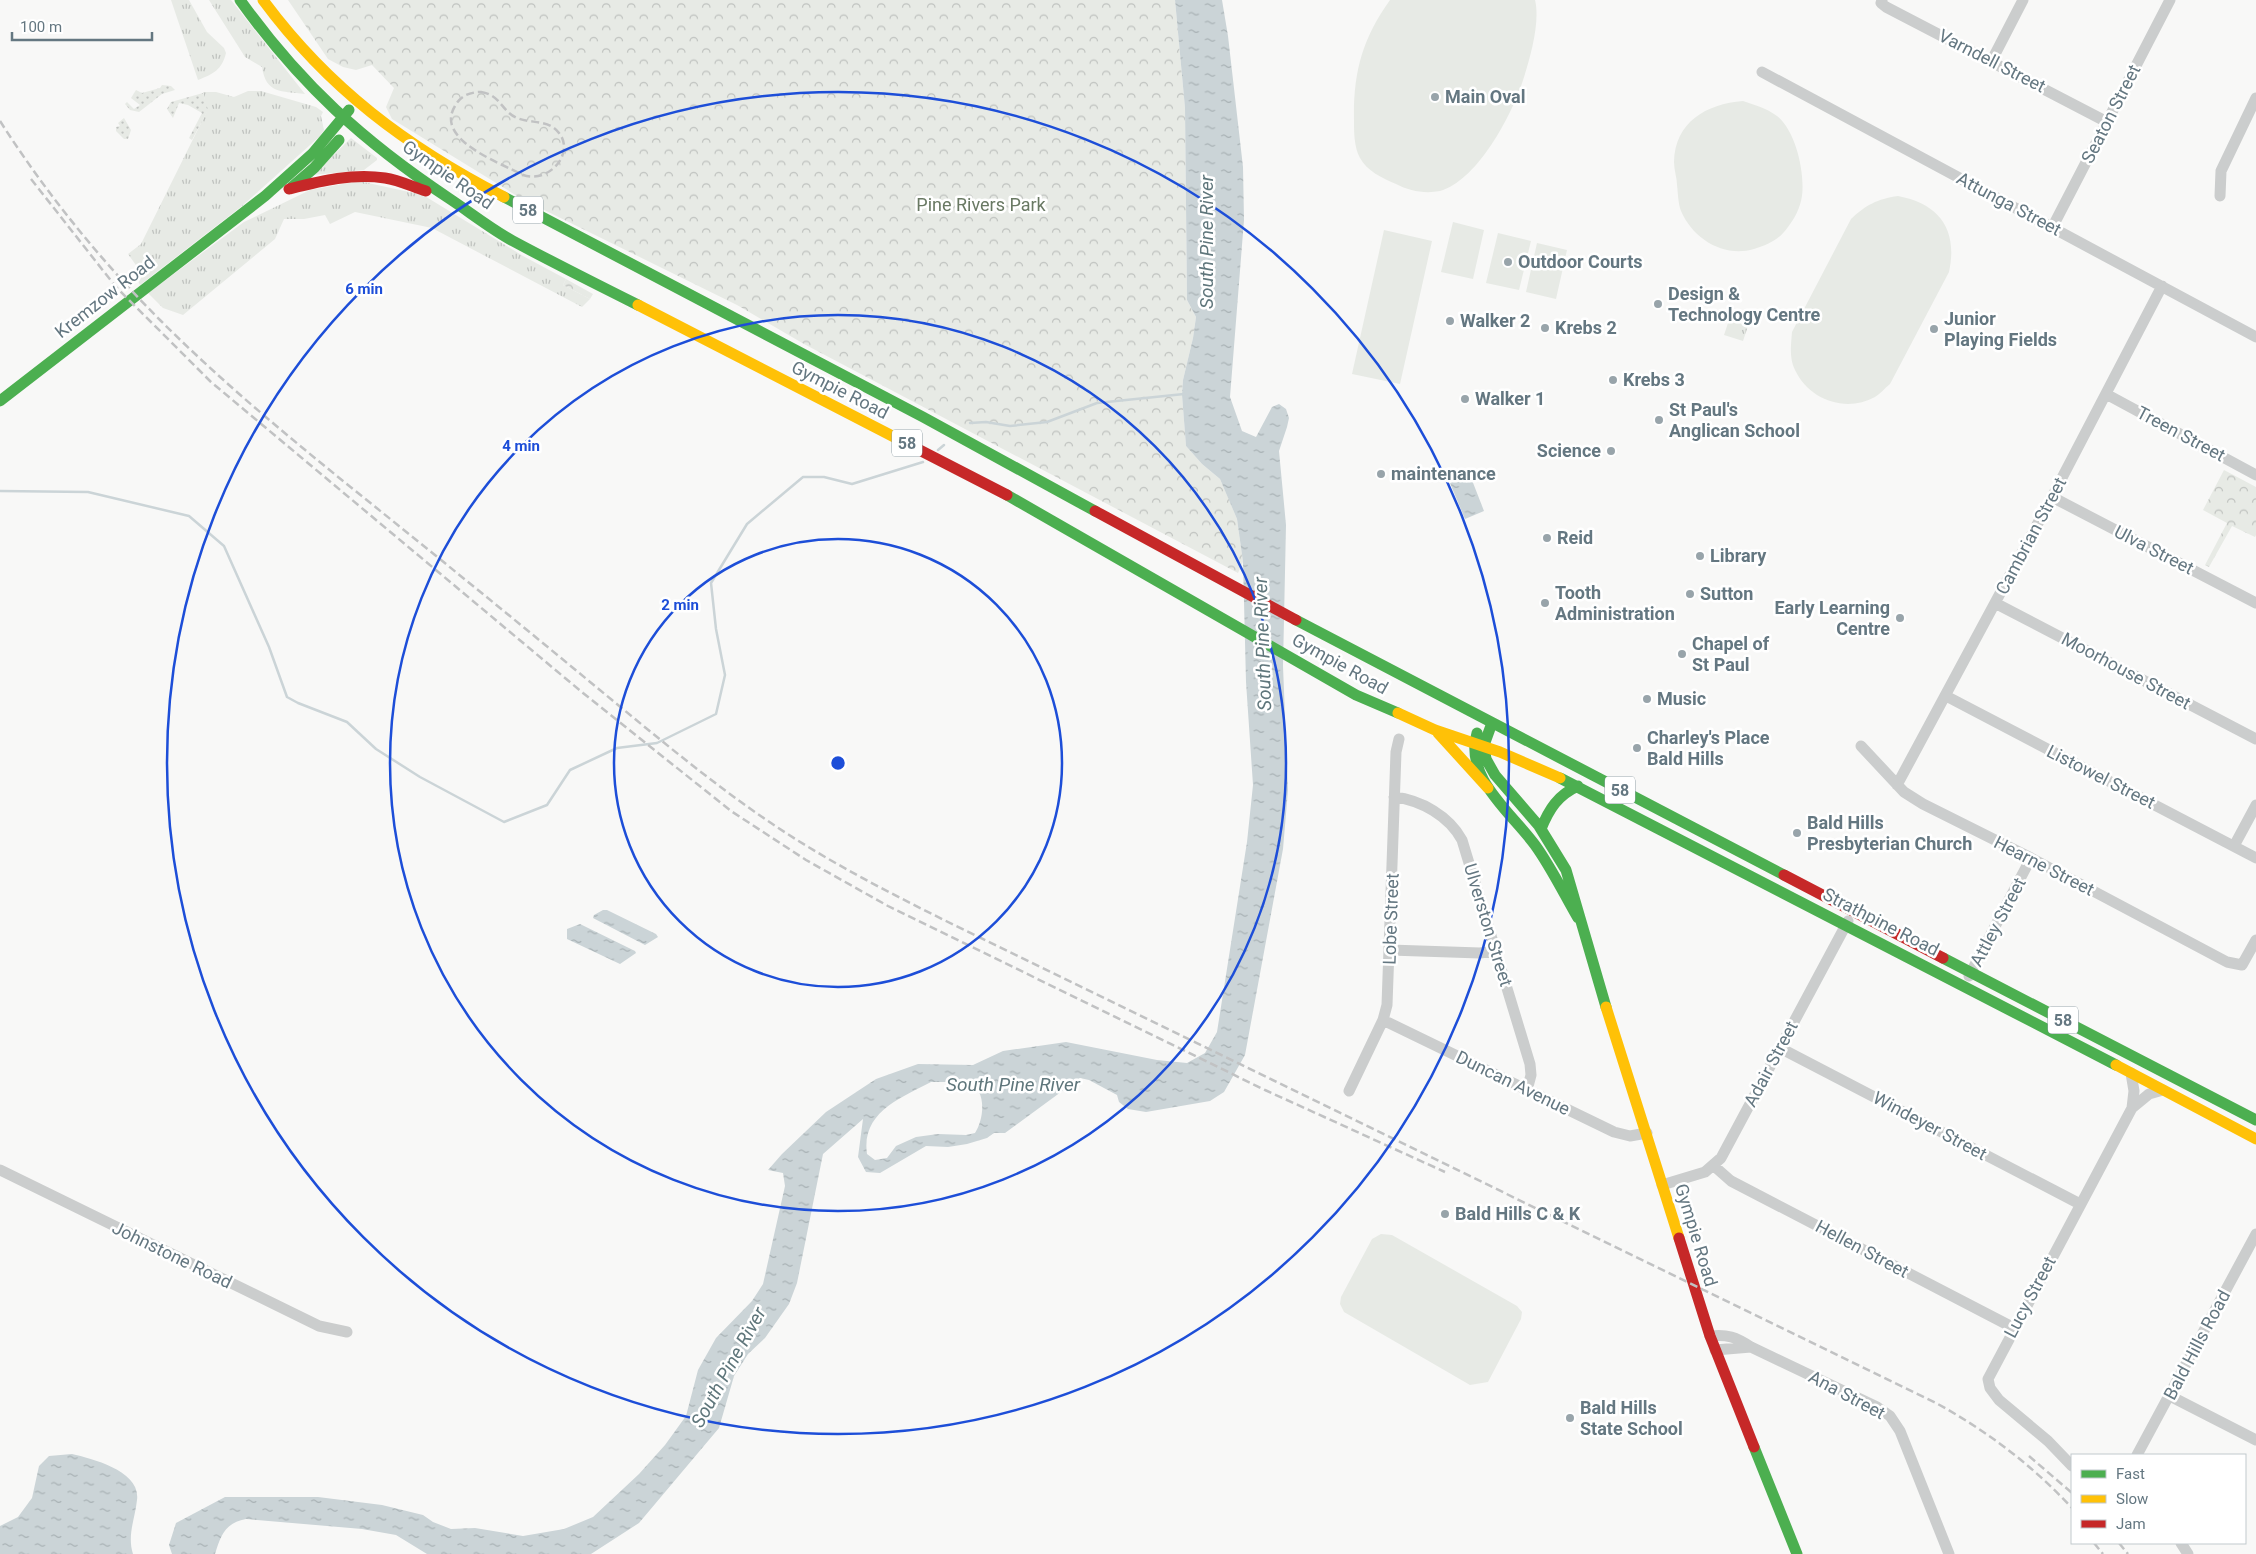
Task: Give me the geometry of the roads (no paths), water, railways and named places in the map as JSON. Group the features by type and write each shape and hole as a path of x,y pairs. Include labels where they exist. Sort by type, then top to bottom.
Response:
{"main road":[{"name":"Gympie Road","path":"240,0 290,66 346,122 448,197 520,244 1028,506 1372,703 1435,730 1479,745 1489,766 1541,829 1560,859 1578,898 1580,920 1701,1310 1715,1350 1797,1554"},
{"name":"Gympie Road","path":"263,0 303,48 359,104 461,175 923,418 1303,624 1489,721"},
{"name":"Kremzow Road","path":"233,222 289,189 314,168 359,104"},
{"name":"Kremzow Road","path":"0,401 233,222 346,122"},
{"path":"289,189 334,178 368,176 403,182 448,197"},
{"path":"1479,745 1489,721"},
{"name":"Strathpine Road","path":"1489,721 2256,1120"},
{"path":"1435,730 1454,749 1473,776 1488,788"},
{"name":"Gympie Road","path":"1479,745 1474,761 1488,788 1535,845 1580,920"},
{"name":"Strathpine Road","path":"1479,745 1578,786 2131,1072 2256,1139"},
{"path":"1541,829 1557,798 1566,790 1578,786"}],"street":[{"name":"Varndell Street","path":"1882,0 1881,3 1886,7 1992,60 2107,122"},
{"path":"1992,60 2023,0"},
{"name":"Seaton Street","path":"2052,228 2170,0"},
{"name":"Attunga Street","path":"1762,72 2256,337"},
{"path":"2220,196 2221,171 2251,118 2256,98"},
{"name":"Cambrian Street","path":"1897,785 2052,497 2162,286"},
{"name":"Treen Street","path":"2106,394 2256,475"},
{"name":"Ulva Street","path":"2052,497 2256,602"},
{"name":"Moorhouse Street","path":"1995,603 2256,739"},
{"name":"Listowel Street","path":"1946,696 2256,858"},
{"name":"Lobe Street","path":"1349,1091 1383,1020 1388,995 1394,797 1396,752 1399,739"},
{"name":"Hearne Street","path":"1860,746 1897,785 1923,804 2031,858 2227,962 2242,965 2256,940"},
{"name":"Ulverston Street","path":"1394,797 1409,799 1432,810 1452,824 1459,833 1530,1064 1531,1074 1527,1090"},
{"path":"2234,846 2256,805"},
{"name":"Attley Street","path":"1964,986 2031,858"},
{"name":"Adair Street","path":"1662,1185 1699,1175 1714,1166 1724,1153 1854,911"},
{"path":"1390,950 1480,953 1496,951"},
{"name":"Duncan Avenue","path":"1383,1020 1619,1134 1630,1136 1647,1133"},
{"name":"Windeyer Street","path":"1780,1048 2080,1204"},
{"name":"Lucy Street","path":"2131,1072 2134,1091 2132,1108"},
{"name":"Lucy Street","path":"2071,1465 2048,1441 1999,1400 1988,1384 1990,1372 2132,1108 2148,1094 2165,1090"},
{"name":"Hellen Street","path":"1714,1166 1731,1181 2014,1328"},
{"name":"Johnstone Road","path":"0,1170 319,1326 347,1332"},
{"name":"Bald Hills Road","path":"2138,1454 2256,1234"},
{"name":"Ana Street","path":"1710,1336 1727,1335 1877,1407 1890,1416 1900,1431 1949,1554"},
{"path":"1715,1350 1751,1347"},
{"path":"2170,1396 2256,1440"}],"water":[{"name":"South Pine River","path":"1175,0 1222,0 1243,167 1244,220 1230,397 1242,431 1256,437 1272,407 1279,404 1286,409 1289,418 1279,451 1286,525 1283,666 1288,790 1283,849 1245,1055 1224,1092 1210,1101 1146,1112 1128,1109 1119,1102 1117,1095 1089,1080 1080,1078 1005,1133 994,1133 987,1138 967,1144 948,1147 926,1146 880,1173 866,1172 858,1157 863,1119 823,1154 797,1283 789,1304 765,1338 748,1354 734,1376 719,1428 639,1523 591,1554 427,1554 396,1535 362,1529 246,1519 233,1523 225,1531 219,1541 215,1554 172,1554 169,1545 176,1523 225,1497 318,1497 382,1505 423,1515 433,1522 451,1529 475,1528 523,1536 564,1529 593,1517 639,1474 665,1445 686,1416 698,1370 716,1338 752,1301 763,1284 785,1186 783,1173 768,1170 826,1112 876,1079 918,1064 973,1065 1003,1051 1066,1042 1157,1060 1187,1063 1205,1053 1217,1032 1247,842 1253,785 1246,682 1243,562 1237,519 1220,479 1202,464 1186,446 1182,395 1183,380 1196,317 1187,300 1185,108","holes":["931,1082 954,1082 979,1092 982,1102 982,1113 975,1133 966,1135 938,1134 916,1137 896,1146 887,1158 875,1160 867,1154 867,1140 870,1127 886,1108"]},
{"path":"1470,475 1484,511 1465,519 1450,483"},
{"path":"607,910 656,934 658,937 645,945 593,918 594,915"},
{"path":"580,924 636,953 620,964 567,939 567,929"},
{"path":"72,1454 92,1459 114,1468 131,1481 136,1490 137,1500 131,1534 133,1554 0,1554 0,1526 18,1517 32,1498 39,1466 49,1456"}],"waterway":[{"path":"970,423 986,422 1010,426 1047,422 1097,403 1184,394"},
{"path":"938,450 944,445"},
{"path":"0,491 88,492 189,516 224,546 269,647 287,697 347,722 376,749 420,777 504,822 547,805 570,770 617,748 657,743 716,714 725,675 716,629 711,583 747,524 803,477 824,477 852,484 923,462"}],"railway":[{"path":"481,92 493,96 507,111 517,118 545,124 559,133 564,149 562,157 550,171 533,177 523,175 486,157 461,140 454,129 451,118 455,106 466,95 481,92"},
{"path":"0,121 55,200 95,250 138,298 196,355 268,419 671,748 771,823 835,863 946,921 1936,1403 1991,1437 2025,1463 2071,1507"},
{"path":"31,179 116,287 211,382 583,693 731,811 806,860 888,906 1265,1090 1445,1172"},
{"path":"2029,1456 2071,1492"},
{"path":"2095,1544 2103,1554"},
{"path":"2120,1544 2128,1554"}],"place":[{"name":"Main Oval","path":"1435,97"},
{"name":"Outdoor Courts","path":"1508,262"},
{"name":"Design & Technology Centre","path":"1658,304"},
{"name":"Walker 2","path":"1450,321"},
{"name":"Krebs 2","path":"1545,328"},
{"name":"Junior Playing Fields","path":"1934,329"},
{"name":"Krebs 3","path":"1613,380"},
{"name":"Walker 1","path":"1465,399"},
{"name":"St Paul's Anglican School","path":"1659,420"},
{"name":"Science","path":"1611,451"},
{"name":"maintenance","path":"1381,474"},
{"name":"Reid","path":"1547,538"},
{"name":"Library","path":"1700,556"},
{"name":"Sutton","path":"1690,594"},
{"name":"Tooth Administration","path":"1545,603"},
{"name":"Early Learning Centre","path":"1900,618"},
{"name":"Chapel of St Paul","path":"1682,654"},
{"name":"Music","path":"1647,699"},
{"name":"Charley's Place Bald Hills","path":"1637,748"},
{"name":"Bald Hills Presbyterian Church","path":"1797,833"},
{"name":"Bald Hills C & K","path":"1445,1214"},
{"name":"Bald Hills State School","path":"1570,1418"}],"park label":[{"name":"Pine Rivers Park","path":"981,205"}]}
